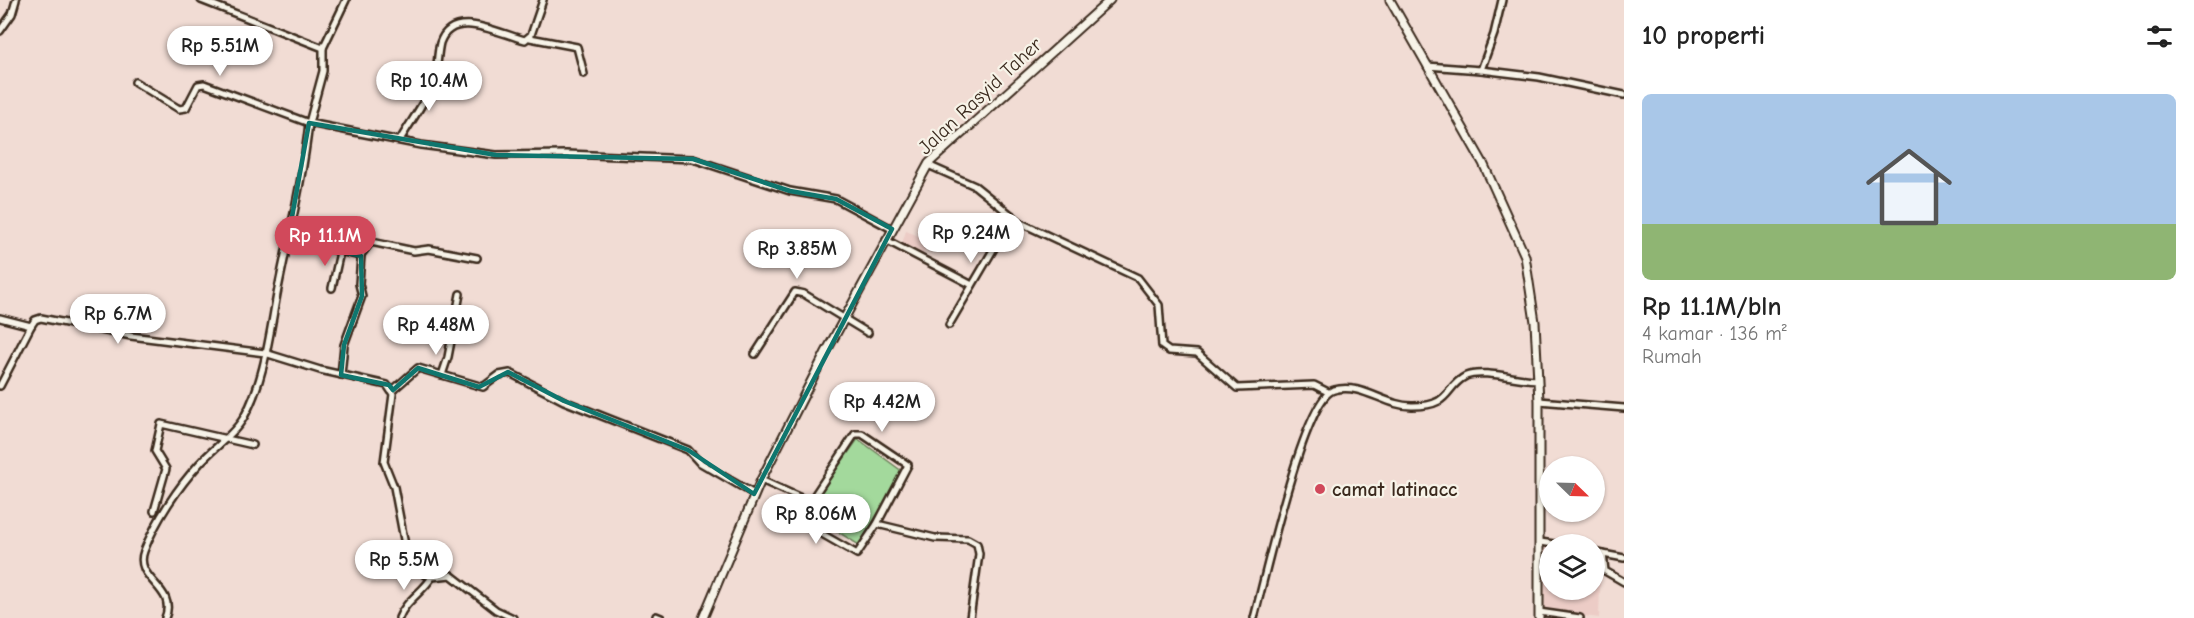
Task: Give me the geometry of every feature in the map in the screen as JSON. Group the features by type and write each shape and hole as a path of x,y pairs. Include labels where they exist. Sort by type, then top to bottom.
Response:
{"street":[{"path":"0,31 14,10 16,0"},
{"path":"201,0 323,48"},
{"path":"165,618 168,603 166,596 142,568 144,550 178,491 245,415 265,353 305,161 309,123 323,71 323,48 346,0"},
{"path":"530,38 543,0"},
{"name":"Jalan Rasyid Taher","path":"703,618 754,494 843,319 928,165 941,150 1110,0"},
{"path":"1390,0 1483,163 1522,248 1535,322 1539,400 1539,534"},
{"path":"1481,70 1494,34 1502,0"},
{"path":"400,140 433,82 440,43 450,27 461,25 488,28 522,40 530,38 577,47 584,74"},
{"path":"1426,66 1539,77 1624,95"},
{"path":"135,82 179,109 186,108 198,86 204,84 309,123 496,155 566,154 693,159 790,191 836,199 892,230"},
{"path":"928,165 975,186 1021,223 1138,278 1159,305 1162,346 1169,351 1197,353 1235,388 1314,385 1328,392 1345,388 1355,389 1413,406 1441,401 1465,376 1477,374 1538,380"},
{"path":"949,325 1013,216"},
{"path":"288,239 361,256"},
{"path":"886,240 972,285"},
{"path":"341,375 344,345 352,330 362,296 359,284 361,256 368,243 414,251 429,249 477,258"},
{"path":"332,288 340,252"},
{"path":"755,354 795,292 804,294 868,333"},
{"path":"442,375 448,357 460,294"},
{"path":"0,318 31,326"},
{"path":"0,386 31,326 35,320 41,318 131,336 265,353 341,375 387,385 393,390"},
{"path":"513,618 496,610 451,575 432,577 421,571 411,558 403,537 392,482 385,468 384,455 393,390 418,368 483,387 499,375 510,373 564,401 688,450 699,462 754,494"},
{"path":"1254,618 1299,448 1312,417 1328,392"},
{"path":"1539,400 1624,408"},
{"path":"154,511 166,467 155,451 160,426 163,424 253,445"},
{"path":"860,434 908,465 877,524 859,552 855,554 802,523 802,516 810,502 853,435 860,434"},
{"path":"761,480 810,502"},
{"path":"877,524 934,538 968,539 977,544 979,554 970,618"},
{"path":"1605,554 1624,558"},
{"path":"1605,571 1624,582"},
{"path":"399,618 404,607 424,589 432,577"},
{"path":"1539,615 1580,618"}],"highlighted area":[{"path":"309,123 496,155 693,159 790,191 836,199 892,229 754,494 688,450 564,401 508,372 479,387 418,368 393,390 389,385 341,375 344,345 362,296 361,256 288,239"}],"shaded area":[{"path":"906,231 929,240 921,259 899,253"},
{"path":"1542,600 1600,600 1599,618 1542,610"}],"green space":[{"path":"858,439 903,472 859,545 806,512"}],"place":[{"name":"camat latinacc","path":"1320,489"}]}
